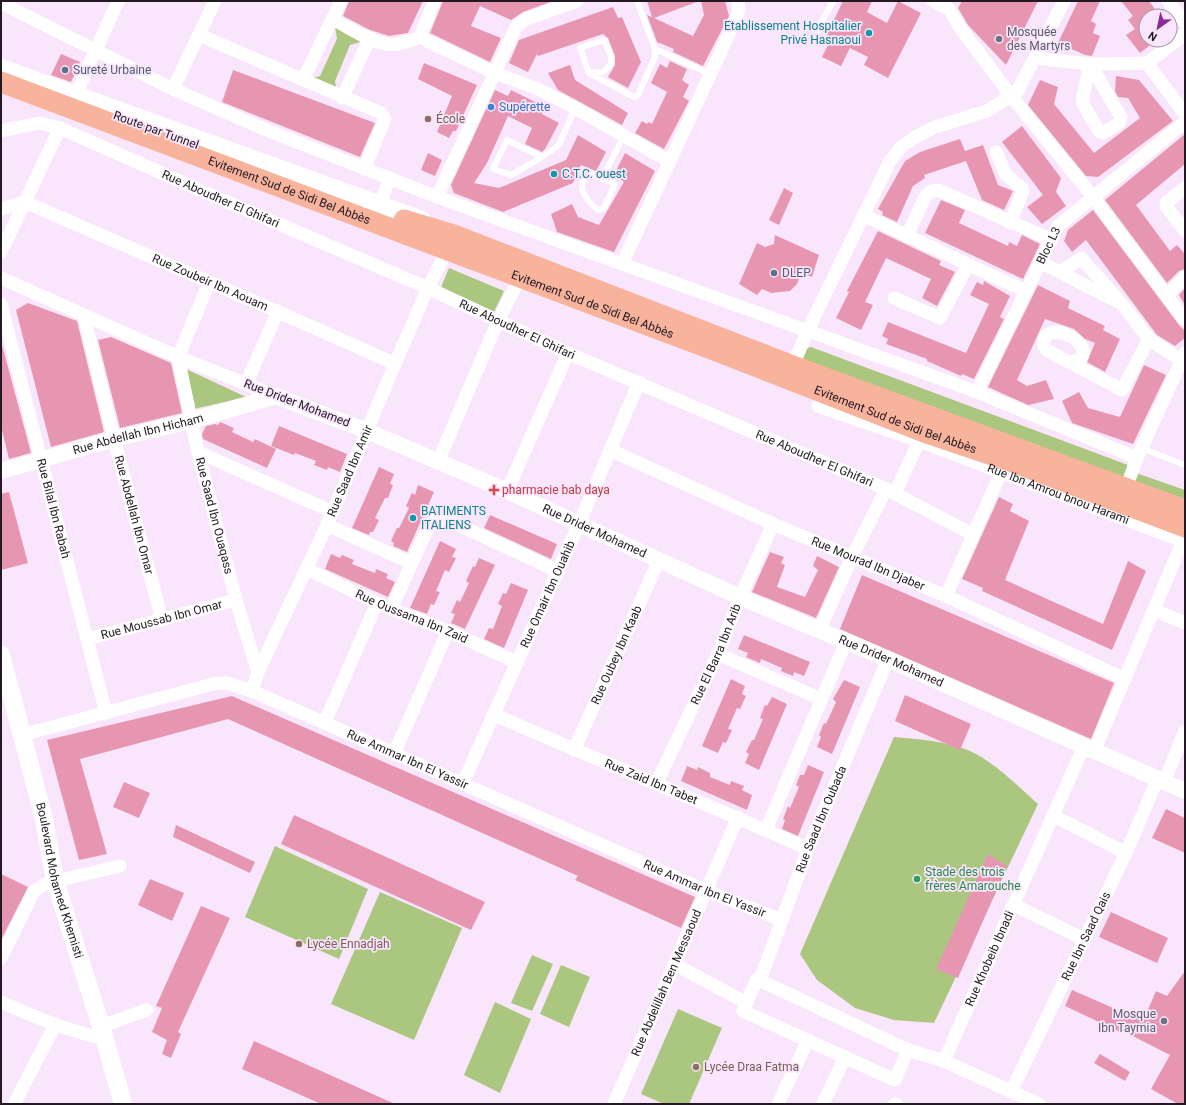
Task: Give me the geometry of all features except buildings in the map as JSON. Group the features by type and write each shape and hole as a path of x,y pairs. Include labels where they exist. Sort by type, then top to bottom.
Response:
{"highway":[{"name":"Route par Tunnel","path":"1,73 372,210 447,242"},
{"name":"Evitement Sud de Sidi Bel Abbès","path":"1,82 793,366 1185,510"},
{"name":"Evitement Sud de Sidi Bel Abbès","path":"447,242 520,278 921,436 1184,537"}],"main road":[{"path":"1,68 75,96 425,221 447,242"},
{"path":"1,88 404,239 447,242"},
{"name":"Boulevard Mohamed Khemisti","path":"1,655 4,681 22,735 44,819 55,881 123,1104"}],"street":[{"path":"75,96 118,1"},
{"path":"173,89 215,1"},
{"path":"303,80 341,1"},
{"path":"422,37 422,31 435,1"},
{"path":"437,197 514,31 520,22 577,1"},
{"path":"622,264 736,19 739,10 738,1"},
{"path":"933,1 951,5 961,29 1012,97 1092,197 1185,320"},
{"path":"793,366 807,332 881,177 901,148 936,127 987,111 1012,97 1022,87 1064,1"},
{"path":"1168,1 1185,22"},
{"path":"1,3 18,6 173,89 264,130 437,197 807,332 977,392 1139,453"},
{"path":"332,19 370,38 388,44 398,44 422,37"},
{"path":"1035,58 1090,64 1147,64 1185,34"},
{"path":"199,35 384,116 385,119 364,169"},
{"path":"422,37 427,41 495,73 538,89 669,161"},
{"path":"342,98 370,38"},
{"path":"1090,64 1121,117 1119,123 1103,134 1095,125 1083,104 1083,96 1090,64"},
{"path":"1147,64 1185,114"},
{"name":"Bloc L3","path":"977,392 1050,239 1062,222 1185,122"},
{"name":"Rue Aboudher El Ghifari","path":"1,131 39,123 60,128 211,195 428,288 568,353 639,382 890,491 972,534"},
{"path":"1,252 60,128"},
{"path":"996,152 1006,174 1022,188 1023,191 1010,223"},
{"path":"380,204 390,178"},
{"path":"1185,188 1167,202 1166,206 1185,231"},
{"path":"907,236 925,197 931,191 938,190 1010,223 1050,239"},
{"path":"1,209 25,202"},
{"name":"Rue Zoubeir Ibn Aouam","path":"25,202 209,283 278,311 395,364"},
{"path":"863,215 1025,291"},
{"name":"Rue Saad Ibn Amir","path":"252,691 258,672 333,512 447,242"},
{"path":"1060,272 1081,258 1122,304 1149,339 1184,358 1139,453 1126,488"},
{"path":"1040,262 1122,304"},
{"path":"894,298 940,318 968,265"},
{"name":"Rue Drider Mohamed","path":"1,278 178,357 367,431 507,491 740,597 888,660 1185,791"},
{"path":"438,462 498,321 520,278"},
{"path":"1167,295 1185,278"},
{"path":"178,357 209,283"},
{"name":"Rue Bilal Ibn Rabah","path":"1,304 106,713"},
{"path":"246,384 278,311"},
{"name":"Rue Abdellah Ibn Omar","path":"84,316 114,439 162,620"},
{"path":"1069,362 1122,390 1149,339"},
{"path":"507,491 568,353"},
{"name":"Rue Saad Ibn Ouaqass","path":"178,357 190,421 236,600 258,672"},
{"name":"Rue Omair Ibn Ouahib","path":"463,783 579,524 639,382"},
{"name":"Rue Abdellah Ibn Hicham","path":"1,471 114,439 190,421 276,396"},
{"path":"818,406 921,436 852,557 819,631"},
{"name":"Rue Mourad Ibn Djaber","path":"610,450 773,524 946,596 1125,679"},
{"path":"198,452 333,512"},
{"path":"946,596 972,534 1004,467"},
{"path":"391,609 430,524 440,519 452,522 558,571"},
{"name":"Rue El Barra Ibn Arib","path":"656,784 718,654 740,597 773,524"},
{"path":"327,525 411,563"},
{"name":"Rue Khobeib Ibnadi","path":"944,1061 1054,816 1125,679 1184,537"},
{"name":"Rue Oubey Ibn Kaab","path":"574,750 659,560"},
{"name":"Rue Oussama Ibn Zaid","path":"307,569 377,603 448,631 516,662"},
{"name":"Rue Moussab Ibn Omar","path":"87,639 236,600"},
{"path":"325,722 377,603"},
{"path":"1154,610 1185,623"},
{"path":"394,754 448,631"},
{"path":"766,830 846,642"},
{"path":"718,654 821,699"},
{"name":"Rue Saad Ibn Oubada","path":"746,1003 757,979 760,980 808,849 888,660"},
{"name":"Rue Ammar Ibn El Yassir","path":"22,735 217,683 227,683 252,691 325,722 394,754 706,891 782,920"},
{"name":"Rue Zaid Ibn Tabet","path":"493,714 574,750 738,817 808,849"},
{"name":"Rue Ibn Saad Qais","path":"1011,1092 1185,731"},
{"path":"1054,816 1126,853"},
{"name":"Rue Abdelillah Ben Messaoud","path":"614,1104 738,817"},
{"path":"1,958 31,894 41,886 55,881 120,866"},
{"path":"1014,905 1084,940"},
{"path":"674,964 746,1003 743,1011 895,1080 908,1050"},
{"path":"760,980 908,1050 944,1061 1030,1102"},
{"path":"1,1002 56,1025 87,1035 102,1032 146,1010"},
{"path":"14,1104 56,1025"},
{"path":"778,1104 808,1040"},
{"path":"823,1104 845,1057"}],"lane":[{"path":"589,73 603,72 611,64 611,56 604,40 580,48 589,73 636,98 655,57 655,49 637,1"},
{"path":"817,31 833,1"},
{"path":"655,49 710,74"},
{"path":"542,157 507,140 493,169 511,175 542,157 559,146 575,108"},
{"path":"602,179 623,137"},
{"path":"588,172 602,179 615,184 604,208 599,210 594,208 583,190 582,184 588,172"},
{"path":"1139,453 1185,465"}],"green space":[{"path":"335,26 363,41 350,45 335,81 337,92 309,79 320,76 337,39"},
{"path":"449,268 504,291 492,316 439,292"},
{"path":"811,347 1136,468 1136,473 1185,490 1185,506 802,363 803,350"},
{"path":"186,369 246,397 194,409"},
{"name":"Stade des trois frères Amarouche","path":"894,737 942,743 970,751 997,768 1038,804 934,1023 894,1020 855,1008 817,980 800,954"},
{"path":"275,846 368,889 339,959 245,917"},
{"path":"380,892 462,928 414,1040 331,1004"},
{"path":"532,955 553,964 532,1011 511,1003"},
{"path":"561,965 590,977 569,1027 540,1014"},
{"path":"495,1002 531,1019 500,1093 464,1075"},
{"path":"678,1009 722,1028 689,1104 664,1104 641,1094"}],"place":[{"name":"Etablissement Hospitalier Privé Hasnaoui","path":"869,33"},
{"name":"Mosquée des Martyrs","path":"999,39"},
{"name":"Sureté Urbaine","path":"65,70"},
{"name":"Supérette","path":"491,107"},
{"name":"École","path":"428,119"},
{"name":"C.T.C. ouest","path":"554,174"},
{"name":"DLEP","path":"774,273"},
{"name":"pharmacie bab daya","path":"494,490"},
{"name":"BATIMENTS ITALIENS","path":"413,518"},
{"name":"Stade des trois frères Amarouche","path":"917,879"},
{"name":"Lycée Ennadjah","path":"299,944"},
{"name":"Mosque Ibn Taymia","path":"1164,1021"},
{"name":"Lycée Draa Fatma","path":"696,1067"}]}
